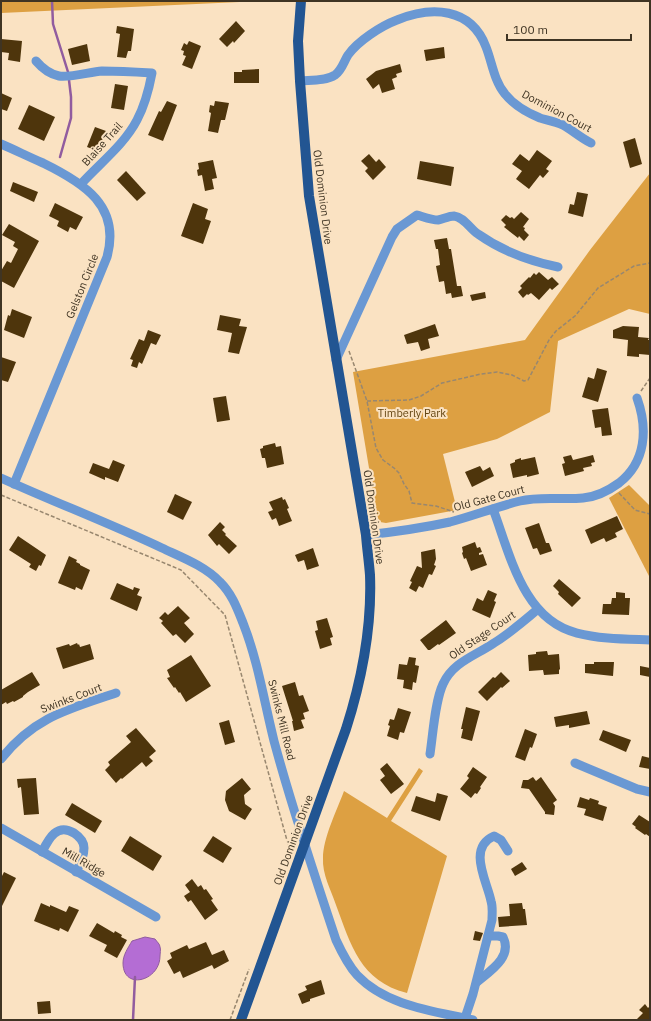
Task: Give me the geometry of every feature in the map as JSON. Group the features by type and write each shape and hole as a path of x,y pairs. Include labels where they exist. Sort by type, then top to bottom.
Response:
{"main road":[{"name":"Old Dominion Drive","path":"241,1020 346,729 362,673 368,636 370,587 366,535 309,196 298,41 301,1"}],"street":[{"name":"Dominion Court","path":"300,81 330,77 336,74 356,46 389,23 408,15 423,12 447,12 456,15 475,27 486,46 498,82 506,95 532,114 561,125 591,143"},
{"name":"Blaise Trail","path":"36,61 44,70 58,76 103,71 152,73 144,103 137,120 129,133 107,159 81,184"},
{"name":"Gelston Circle","path":"1,144 55,169 81,184 92,194 106,213 110,236 110,247 92,296 14,484"},
{"path":"336,360 392,237 397,229 417,215 437,220 454,216 466,222 476,233 496,246 521,257 542,264 558,267"},
{"name":"Old Gate Court","path":"366,535 432,525 533,499 589,497 614,487 632,470 642,451 644,426 642,410 638,398"},
{"name":"Swinks Mill Road","path":"1,478 139,537 179,556 211,574 220,582 235,603 248,636 262,687 274,740 304,846 342,954 357,975 365,983 383,995 394,1000 450,1017 469,1019"},
{"path":"493,509 520,583 527,596 547,618 561,628 575,633 594,636 650,640"},
{"name":"Old Stage Court","path":"430,754 439,696 442,685 448,676 462,661 508,634 538,609"},
{"name":"Swinks Court","path":"1,759 20,738 48,718 116,693"},
{"path":"574,763 637,789 650,792"},
{"name":"Mill Ridge","path":"1,828 156,917"},
{"path":"42,852 52,835 60,830 68,830 80,836 84,847 83,856 76,872"},
{"path":"469,1019 492,920 493,908 480,867 482,845 489,838 494,836 500,840 508,851"},
{"path":"477,982 495,968 506,950 506,942 503,937 488,936"}],"path":[{"path":"367,401 409,400 421,396 442,383 496,372 512,375 524,381 528,380 548,340 556,331 575,316 598,288 634,266 650,263"},
{"path":"348,347 367,401 376,448 383,460 399,473 409,491 412,503 436,506 468,516"},
{"path":"638,398 650,378"},
{"path":"614,487 634,510 650,514"},
{"path":"1,495 181,570 225,615 291,855"},
{"path":"230,1020 249,968"}],"green space":[{"path":"1,1 263,1 1,13"},
{"name":"Timberly Park","path":"650,173 650,314 629,309 558,341 550,412 497,439 443,454 457,510 386,523 380,522 377,516 353,372 525,340 590,250"},
{"path":"629,485 650,506 650,576 609,498"},
{"path":"419,768 423,771 391,821 447,856 407,993 378,980 360,960 347,934 327,882 323,858 325,842 344,791 387,818"}],"shaded area":[{"path":"145,937 155,939 160,945 158,965 154,972 148,977 135,980 129,977 125,972 123,963 124,957 132,941"}],"building":[{"path":"236,21 245,31 234,43 233,41 227,47 219,39"},
{"path":"117,26 134,29 131,51 128,51 126,58 117,57 120,34 116,33"},
{"path":"1,39 22,41 20,62 8,60 9,53 1,52"},
{"path":"189,41 201,46 192,69 182,65 186,56 183,55 184,51 181,50 184,43 187,45"},
{"path":"87,44 90,61 72,65 68,49"},
{"path":"444,47 445,58 426,61 424,50"},
{"path":"400,64 402,72 396,74 397,77 392,79 395,89 382,93 379,84 373,89 366,79 376,71"},
{"path":"259,69 259,83 234,83 234,72"},
{"path":"115,84 128,86 124,110 111,108"},
{"path":"1,93 12,98 7,111 1,109"},
{"path":"167,101 177,105 163,141 148,135 159,111 161,112"},
{"path":"215,101 229,103 225,120 221,120 218,133 208,131 211,113 209,112 210,105 214,106"},
{"path":"29,105 55,117 44,141 18,129"},
{"path":"95,127 106,131 98,151 87,147"},
{"path":"635,138 642,164 630,168 623,142"},
{"path":"537,150 552,161 546,169 549,171 543,178 540,175 529,189 516,179 522,171 512,164 520,154 529,161"},
{"path":"369,154 376,162 379,159 386,167 373,180 365,171 368,168 361,161"},
{"path":"213,160 217,178 212,179 214,189 205,191 202,175 198,176 198,163"},
{"path":"420,161 454,167 451,186 417,179"},
{"path":"126,171 146,193 137,201 117,180"},
{"path":"13,182 38,192 34,202 10,191"},
{"path":"577,192 588,194 583,217 568,213 570,204 574,205"},
{"path":"55,203 83,217 76,230 70,227 68,232 57,226 59,221 49,216"},
{"path":"193,203 208,209 205,219 211,221 203,244 181,236"},
{"path":"521,212 529,219 523,227 529,235 524,241 519,236 518,238 504,227 506,225 501,220 506,215 514,219"},
{"path":"9,224 39,241 14,288 1,281 1,271 7,261 11,263 18,249 13,246 15,242 2,235"},
{"path":"447,238 449,249 451,249 457,286 461,286 463,296 452,298 451,293 446,294 444,281 439,282 436,266 440,265 438,249 436,249 434,240"},
{"path":"539,272 548,280 552,277 559,284 552,290 550,288 539,300 531,293 528,295 527,294 523,298 518,292 522,288 520,286 534,273 536,275"},
{"path":"485,292 486,298 472,301 470,295"},
{"path":"12,309 32,317 24,338 4,330 8,315 10,316"},
{"path":"220,315 241,319 239,326 247,327 239,354 228,352 232,333 217,330"},
{"path":"435,324 439,336 428,339 430,348 421,351 418,342 407,344 404,335"},
{"path":"623,326 639,327 638,337 649,338 648,340 650,340 650,355 639,354 639,357 627,356 628,340 613,338 613,330"},
{"path":"148,330 161,335 156,345 151,343 142,364 139,362 137,368 131,366 133,360 130,359 139,339 144,341"},
{"path":"1,357 16,362 8,382 1,380"},
{"path":"597,368 607,371 598,402 582,397 588,377 594,379"},
{"path":"226,396 230,420 217,422 213,398"},
{"path":"608,408 612,435 602,436 601,427 595,428 592,410"},
{"path":"275,443 276,447 281,446 284,464 267,468 265,458 262,458 260,449 263,448 263,446"},
{"path":"571,455 573,460 593,455 595,462 591,463 592,466 583,468 584,471 565,476 562,464 565,463 563,457"},
{"path":"535,457 539,474 513,478 510,464 521,458 521,460"},
{"path":"113,460 125,465 118,482 105,477 105,480 89,473 93,463 109,469"},
{"path":"480,466 483,471 490,467 494,476 472,487 465,472"},
{"path":"175,494 192,502 183,520 167,512"},
{"path":"282,497 283,500 285,499 289,508 287,509 292,521 279,526 276,518 272,520 268,512 273,510 269,502"},
{"path":"617,516 623,529 615,533 617,537 606,542 604,538 591,544 585,530"},
{"path":"220,522 225,527 222,530 226,534 225,535 237,546 229,554 219,544 217,546 208,535"},
{"path":"539,523 546,543 549,543 552,551 540,555 537,548 533,549 525,528"},
{"path":"18,536 46,555 41,566 39,565 36,571 29,567 31,564 9,550"},
{"path":"475,542 477,548 480,547 482,552 479,553 479,555 483,554 487,565 471,571 466,558 464,559 462,547"},
{"path":"313,548 319,566 307,570 304,560 298,562 295,555"},
{"path":"435,549 436,559 434,565 436,566 432,575 429,574 423,588 419,586 416,592 409,588 412,582 410,581 417,566 422,568 421,552"},
{"path":"69,556 77,560 76,562 80,565 90,570 82,590 76,587 75,590 58,583"},
{"path":"559,579 581,598 572,607 558,594 559,592 553,586"},
{"path":"117,583 133,590 134,587 140,589 137,595 142,597 137,611 110,599"},
{"path":"488,590 497,594 494,601 496,602 490,618 472,610 477,598 483,601"},
{"path":"616,592 625,593 625,598 630,598 629,615 602,614 603,604 611,604 612,598 616,598"},
{"path":"178,606 190,618 184,623 194,634 185,643 176,634 173,636 161,623 163,621 159,618 165,612 168,615"},
{"path":"327,618 333,637 330,638 332,645 320,649 315,631 318,630 316,621"},
{"path":"446,620 456,633 439,645 438,644 428,650 420,640"},
{"path":"77,643 80,647 90,644 94,659 63,669 56,648 69,644 70,646"},
{"path":"547,651 548,655 559,654 559,674 544,675 543,670 529,671 528,655 536,654 536,652"},
{"path":"191,655 211,686 186,702 180,692 179,693 175,687 174,688 167,678 170,677 167,670"},
{"path":"409,657 416,658 415,665 419,666 416,683 413,682 412,690 403,688 404,680 397,679 399,664 407,665"},
{"path":"594,662 614,662 613,676 585,673 585,664 594,664"},
{"path":"640,666 650,668 650,677 640,675"},
{"path":"32,672 40,685 14,702 13,701 7,704 6,702 1,705 1,690"},
{"path":"501,672 510,681 502,688 501,687 487,701 478,692 493,677 495,678"},
{"path":"295,682 299,696 303,695 309,711 303,713 305,719 301,720 304,728 294,731 293,721 282,686"},
{"path":"466,707 480,711 472,741 461,738 463,729 461,729"},
{"path":"398,708 411,712 404,733 400,732 398,740 387,736 390,726 388,725 390,719 394,720"},
{"path":"587,711 590,724 569,728 569,725 556,727 554,717"},
{"path":"229,720 235,742 225,745 219,723"},
{"path":"136,728 156,751 149,757 153,761 146,767 142,762 116,783 105,770 110,765 108,762 131,742 126,736"},
{"path":"525,729 537,734 525,761 515,757"},
{"path":"603,730 631,740 626,752 599,740"},
{"path":"642,756 650,758 650,769 639,767"},
{"path":"387,763 404,784 391,794 380,780 385,776 380,769"},
{"path":"473,767 487,777 477,794 475,793 471,798 460,789 469,778 467,776"},
{"path":"533,777 536,781 541,777 557,800 553,803 555,806 554,815 545,814 529,789 521,788 523,780 528,780"},
{"path":"36,778 39,814 24,815 21,787 18,788 17,779"},
{"path":"242,778 251,789 244,795 245,804 252,809 245,820 229,811 225,800 226,791"},
{"path":"437,793 448,796 440,821 411,811 416,796 435,802"},
{"path":"580,797 599,801 598,804 607,807 603,821 584,815 586,809 577,807"},
{"path":"72,803 102,821 95,833 65,815"},
{"path":"639,815 650,822 650,837 635,828 636,827 632,824"},
{"path":"130,836 162,856 153,871 121,851"},
{"path":"213,836 232,848 223,863 203,851"},
{"path":"522,862 527,869 515,876 511,869"},
{"path":"4,872 16,878 1,908 1,878"},
{"path":"192,879 198,887 201,885 204,890 206,889 218,910 205,920 191,900 188,902 184,896 190,892 185,885"},
{"path":"41,903 66,912 69,906 79,910 68,932 60,928 59,931 34,921"},
{"path":"522,903 523,909 525,909 527,925 499,927 498,917 510,916 509,904"},
{"path":"97,923 114,933 115,931 127,940 117,958 104,951 107,945 89,936"},
{"path":"475,931 483,933 480,941 473,940"},
{"path":"206,942 212,955 224,950 229,961 214,969 212,965 183,978 180,971 174,974 167,961 172,958 170,953 187,945 189,949"},
{"path":"321,980 325,994 310,999 310,1001 302,1004 298,994 307,990 305,986"},
{"path":"50,1001 51,1013 38,1014 37,1002"},
{"path":"645,1004 648,1008 650,1006 650,1020 636,1020 643,1013 639,1010"}],"waterway":[{"path":"52,1 53,24 68,72"},
{"path":"60,157 71,118 69,80"},
{"path":"133,1020 135,977"}]}
